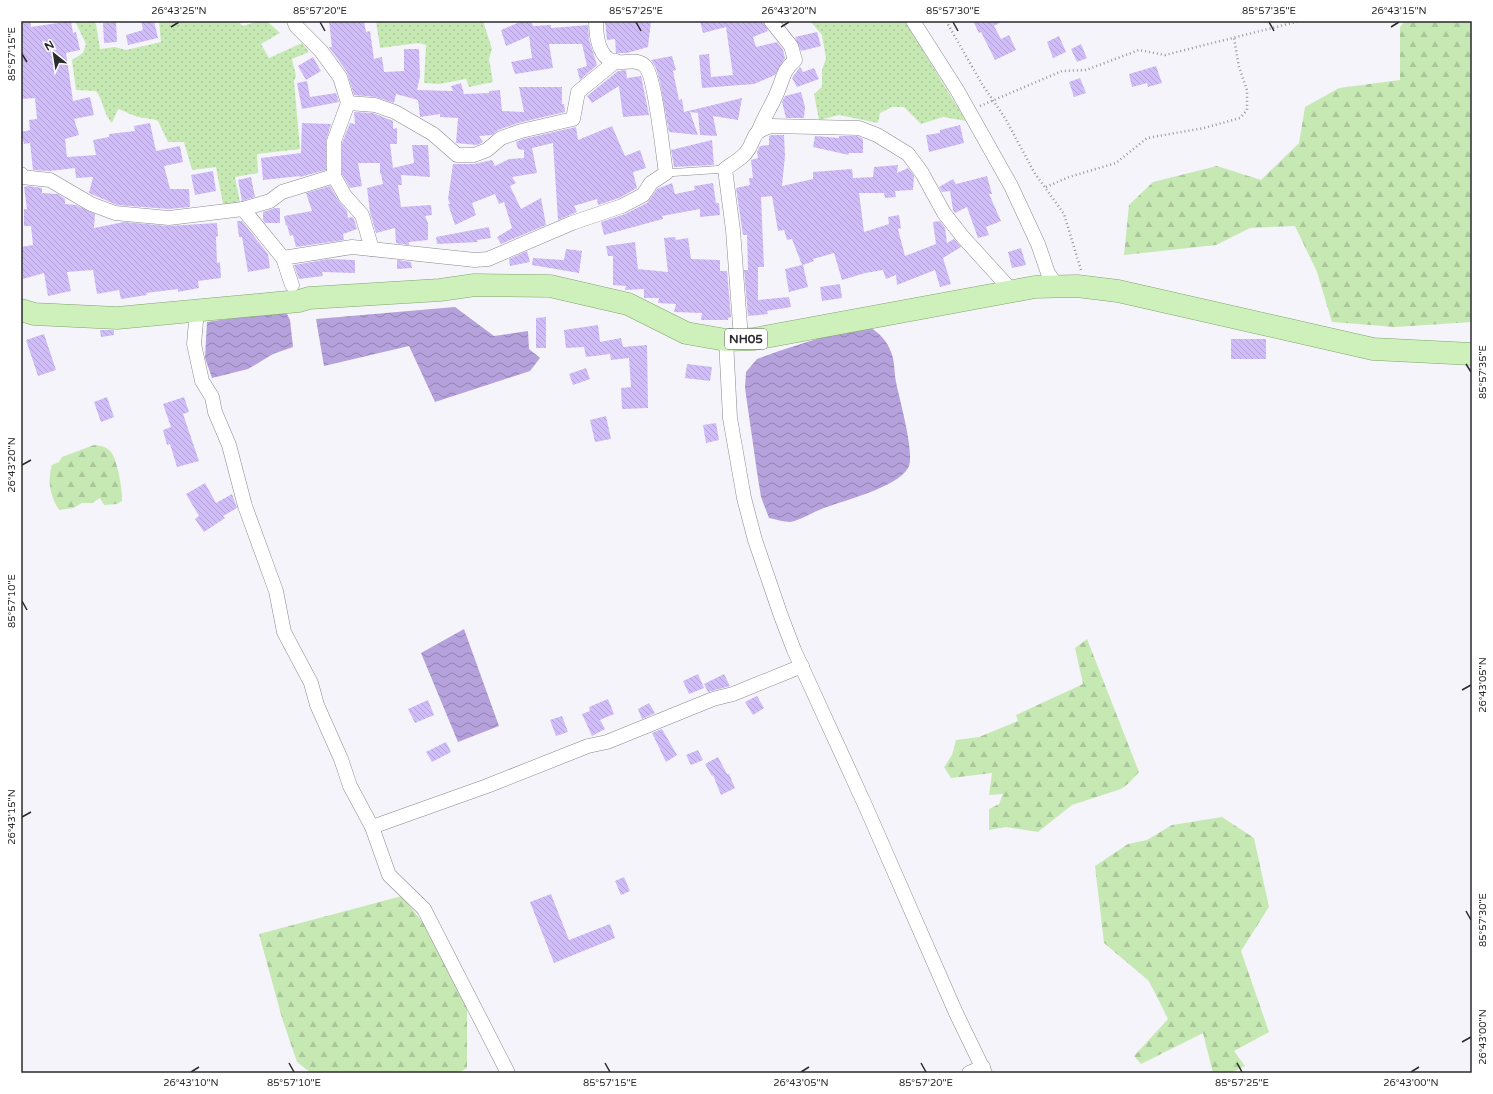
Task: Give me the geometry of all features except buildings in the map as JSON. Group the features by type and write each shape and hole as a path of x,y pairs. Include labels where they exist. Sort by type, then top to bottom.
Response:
{"main road":[{"name":"NH05","path":"21,310 34,314 117,318 299,301 309,298 440,290 475,285 550,286 628,304 686,333 733,340 754,339 1035,287 1067,286 1154,298 1373,349 1472,354"}],"street":[{"path":"294,21 296,26 321,51 340,77 348,103 334,141 334,176 345,196 362,215 372,249"},
{"path":"283,258 352,247 475,260 488,259 572,223 622,206 643,195 651,183 666,173 652,86 648,71 645,66 637,61 613,61 603,53 596,36 596,21 585,21"},
{"path":"771,21 791,46 795,60 785,69 777,94 768,108 759,130 754,135 751,145 744,155 725,169 733,230 733,340 730,418 744,498 755,540 769,582 802,666 956,1013 984,1070 969,1073"},
{"path":"913,21 968,111 1011,186 1038,244 1048,273 1067,286"},
{"path":"348,103 375,105 395,112 433,134 457,154 474,155 487,150 501,138 573,119 578,92 616,61"},
{"path":"759,130 771,126 859,128 876,135 908,154 922,173 944,213 962,236 1012,291"},
{"path":"21,174 31,178 50,180 91,204 115,213 169,218 243,209 270,201 282,192 334,176"},
{"path":"243,209 283,258 292,285"},
{"path":"197,310 194,344 202,381 212,397 215,412 229,445 245,506 276,591 284,632 311,683 317,705 341,759 350,786 372,827 389,875 424,909 508,1073"},
{"path":"372,827 487,786 588,746 607,742 713,699 733,694 802,666"}],"lane":[{"path":"666,173 725,169"}],"path":[{"path":"946,21 1014,135 1034,172 1064,214 1081,269 1067,286"},
{"path":"968,111 1062,71 1086,70 1139,50 1165,55 1300,21"},
{"path":"1046,187 1069,177 1116,163 1147,138 1204,128 1240,118 1247,110 1247,90 1239,68 1234,38"}],"green space":[{"path":"75,21 93,21 96,24 100,49 115,47 126,50 161,42 159,21 239,21 242,26 259,21 267,21 280,33 261,44 269,58 302,43 309,52 292,59 296,76 294,81 300,149 257,154 258,173 235,177 240,202 223,204 216,167 192,170 184,142 168,142 158,121 136,116 118,109 112,123 107,116 101,99 96,91 76,90 72,60 83,53 86,44"},
{"path":"376,21 483,21 492,49 489,59 493,82 469,87 466,79 439,84 424,83 426,45 418,43 380,48"},
{"path":"810,21 905,21 966,121 943,117 921,124 904,107 892,107 880,113 878,123 839,115 819,120 814,94 822,87 822,70 826,58 822,35"},
{"path":"1405,21 1472,21 1472,322 1395,327 1332,322 1317,272 1295,226 1250,228 1216,245 1124,255 1129,205 1153,182 1217,166 1261,180 1299,143 1305,107 1339,88 1400,80 1400,27"},
{"path":"94,445 101,446 109,450 113,456 122,490 122,501 117,504 104,505 100,498 92,503 82,503 73,508 59,510 53,499 50,488 50,471 52,465 59,462 62,457"},
{"path":"1087,639 1139,772 1121,789 1072,805 1038,832 1006,827 989,830 989,809 999,804 1003,794 989,795 992,773 951,778 944,767 952,755 956,740 979,737 1018,721 1016,715 1083,684 1075,648"},
{"path":"1222,817 1254,838 1269,907 1241,951 1269,1032 1234,1051 1245,1066 1231,1073 1213,1073 1203,1033 1141,1064 1134,1056 1168,1019 1149,981 1104,943 1095,866 1128,844 1147,840 1172,825"},
{"path":"402,896 444,950 467,1003 467,1068 458,1073 311,1073 297,1062 282,1018 259,934"}],"water":[{"path":"455,307 494,336 528,331 529,349 540,358 530,371 435,402 409,346 324,366 316,319"},
{"path":"274,312 287,314 290,320 293,347 273,354 248,369 212,378 205,358 207,322"},
{"path":"870,327 885,341 894,363 896,382 909,440 910,462 908,468 893,482 857,497 820,509 798,520 788,522 769,518 761,497 757,472 745,388 746,372 757,359 779,351 851,328"},
{"path":"464,629 499,726 458,742 421,653"}]}
